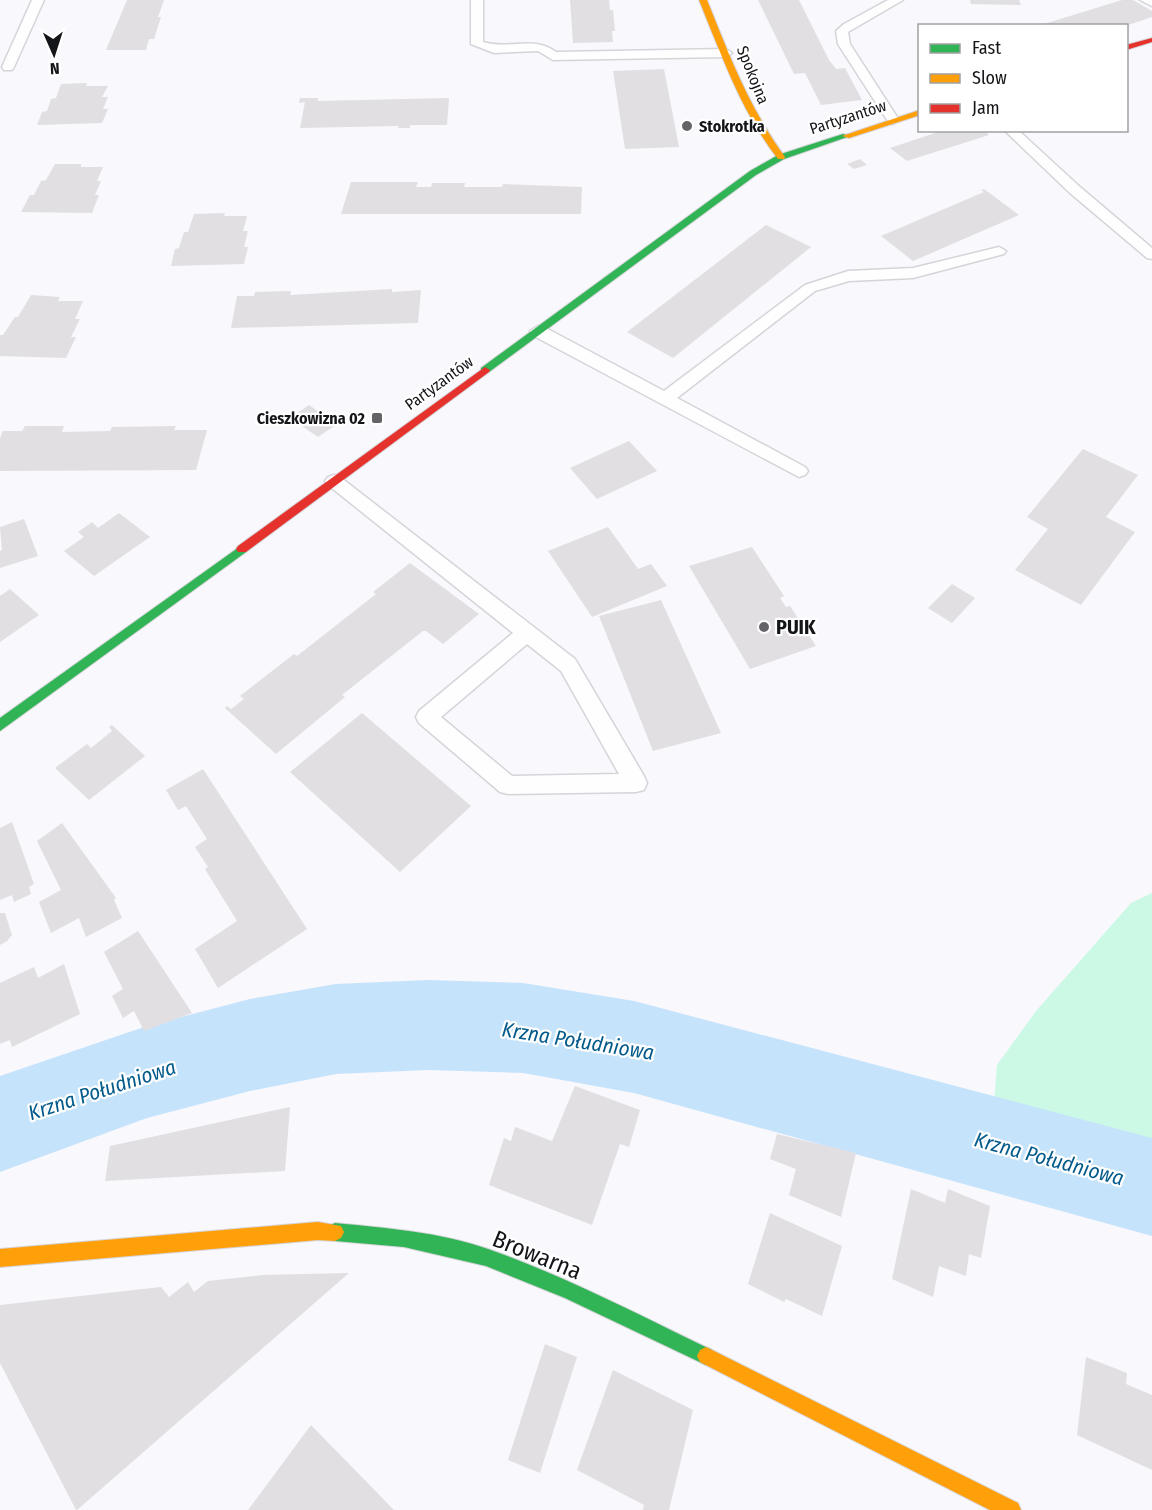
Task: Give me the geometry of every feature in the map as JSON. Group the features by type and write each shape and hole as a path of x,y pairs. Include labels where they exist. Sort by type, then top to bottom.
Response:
{"street":[{"name":"Spokojna","path":"703,0 760,133 781,157"},
{"path":"1128,47 1152,40"},
{"name":"Partyzantów","path":"0,725 753,173 781,157 918,113"},
{"name":"Browarna","path":"0,1258 318,1231 404,1239 486,1257 571,1292 718,1362 1011,1510"}],"lane":[{"path":"8,67 38,0"},
{"path":"477,0 477,44 494,49 541,47 553,56 726,53"},
{"path":"893,120 844,44 842,31 897,0"},
{"path":"1146,0 1152,3"},
{"path":"1012,132 1075,190 1152,255"},
{"path":"665,399 810,288 848,276 913,273 999,250"},
{"path":"538,331 800,471"},
{"path":"334,481 568,665 636,783 508,785 426,717 526,632"}],"green space":[{"path":"1152,893 1152,1159 993,1116 997,1065 1036,1011 1131,903"}],"building":[{"path":"127,0 164,0 154,39 149,39 146,50 106,50"},
{"path":"570,0 609,0 610,10 613,10 615,31 612,31 613,42 573,43"},
{"path":"758,0 799,0 829,60 836,69 845,68 862,100 821,105 805,73 794,74"},
{"path":"970,0 1019,0 1021,5 971,4"},
{"path":"1122,0 1133,0 1152,11 1152,17 1128,25 1044,24"},
{"path":"664,69 679,147 625,149 613,71"},
{"path":"87,83 86,86 108,86 102,97 108,97 103,109 108,109 102,123 37,125 42,112 47,111 51,99 56,98 61,84"},
{"path":"300,98 318,98 318,101 449,98 447,125 410,125 410,128 398,128 398,126 300,128 305,102 299,103"},
{"path":"938,132 986,132 989,135 907,161 890,148"},
{"path":"860,159 867,165 854,169 847,164"},
{"path":"55,164 103,167 97,181 101,181 95,195 99,195 92,213 21,212 30,195 34,195 41,181 46,180"},
{"path":"351,182 418,182 416,187 431,187 432,183 465,183 464,187 502,187 503,184 582,187 581,214 341,214"},
{"path":"984,189 1019,215 913,261 881,236 984,192 981,190"},
{"path":"225,213 224,216 247,216 243,231 248,231 244,247 248,247 244,264 171,266 175,249 179,248 184,232 188,232 194,214"},
{"path":"766,225 811,247 673,358 627,332"},
{"path":"392,289 392,292 421,290 418,323 231,328 237,296 254,296 255,292 291,291 290,295"},
{"path":"31,295 60,297 58,301 83,301 75,319 80,319 71,337 76,337 66,358 0,356 0,335 3,335 15,317 18,317"},
{"path":"309,405 337,424 318,437 290,418"},
{"path":"25,426 64,426 62,432 110,431 112,427 176,426 174,430 207,430 196,470 0,471 0,438 3,431 22,431"},
{"path":"629,441 657,471 597,499 570,468"},
{"path":"1083,449 1138,475 1106,517 1135,532 1081,605 1015,570 1048,529 1027,517"},
{"path":"119,513 150,537 94,576 64,551 84,537 78,532 92,522 98,528"},
{"path":"24,519 38,556 0,568 0,551 2,550 0,527"},
{"path":"608,527 638,569 651,564 667,586 592,617 548,551"},
{"name":"PUIK","path":"752,547 784,596 780,598 786,607 790,606 816,646 750,669 689,566"},
{"path":"410,563 479,614 443,644 423,631 342,695 345,697 276,754 225,708 227,706 231,709 244,699 240,696 294,654 297,656 376,594 373,592"},
{"path":"952,584 975,598 952,623 928,608"},
{"path":"10,589 39,615 0,642 0,596"},
{"path":"661,600 721,733 653,751 599,616"},
{"path":"362,713 471,806 400,872 290,772"},
{"path":"112,725 145,756 89,800 55,768 87,744 91,748 112,731 109,727"},
{"path":"203,769 307,929 218,988 195,949 237,921 205,869 208,867 195,847 207,839 186,806 178,810 166,790"},
{"path":"12,822 34,884 29,887 31,894 14,902 12,895 0,900 0,828"},
{"path":"62,823 116,898 114,900 122,918 86,937 79,918 51,933 39,902 61,890 37,841"},
{"path":"0,913 5,913 12,935 0,945"},
{"path":"138,931 192,1013 144,1031 134,1011 123,1018 112,996 123,989 104,952"},
{"path":"64,964 80,1014 12,1047 10,1040 0,1044 0,983 34,967 38,978"},
{"path":"575,1086 640,1110 629,1147 620,1144 592,1225 489,1185 504,1138 511,1141 515,1127 552,1141"},
{"path":"290,1107 285,1171 105,1181 110,1146"},
{"path":"777,1134 856,1153 841,1217 789,1195 796,1169 770,1159"},
{"path":"911,1189 945,1203 948,1189 990,1206 981,1258 969,1254 966,1276 939,1266 933,1297 892,1279"},
{"path":"770,1213 842,1246 822,1316 786,1299 784,1302 748,1284"},
{"path":"349,1273 76,1510 0,1363 0,1305 161,1287 169,1297 188,1282 194,1292 208,1281 262,1275"},
{"path":"545,1344 577,1357 540,1473 508,1460"},
{"path":"1086,1357 1127,1373 1126,1384 1152,1395 1152,1470 1077,1435"},
{"path":"613,1370 693,1410 669,1510 643,1510 644,1505 577,1470"},
{"path":"311,1425 394,1510 248,1510"}],"waterway":[{"name":"Krzna Południowa","path":"0,1124 147,1072 250,1045 336,1029 428,1025 523,1028 634,1047 1152,1187"}],"traffic: fast":[{"path":"485,370 753,173 781,157 846,136"},
{"path":"0,725 242,549"},
{"path":"335,1232 404,1238 486,1257 571,1292 706,1356"}],"traffic: slow":[{"path":"703,0 745,102 767,140 781,157"},
{"path":"846,136 918,113"},
{"path":"0,1258 318,1231 335,1232"},
{"path":"706,1356 1011,1510"}],"traffic: jam":[{"path":"1128,47 1152,40"},
{"path":"242,549 485,370"}],"place":[{"name":"Stokrotka","path":"687,126"},
{"name":"Cieszkowizna 02","path":"377,418"},
{"name":"PUIK","path":"764,627"}]}
